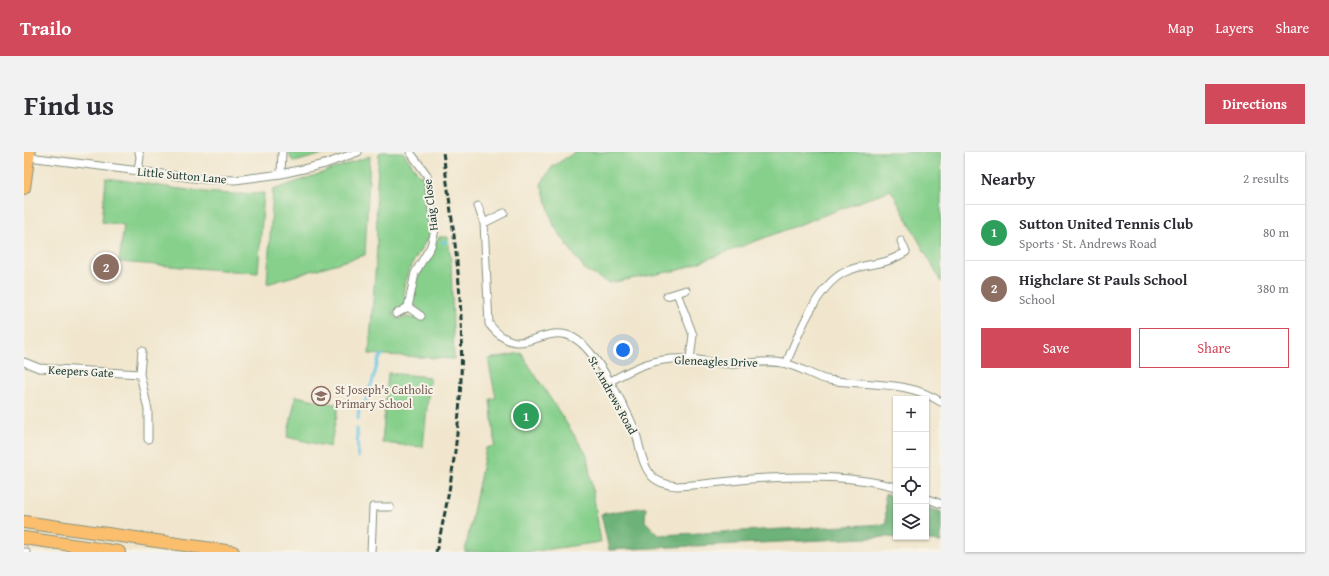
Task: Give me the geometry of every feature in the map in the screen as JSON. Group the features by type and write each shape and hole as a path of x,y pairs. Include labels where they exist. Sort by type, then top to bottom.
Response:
{"main road":[{"path":"24,188 29,154"},
{"path":"24,522 233,552"},
{"path":"24,538 119,552"}],"street":[{"path":"138,171 140,157 139,152"},
{"path":"281,174 282,152"},
{"name":"Little Sutton Lane","path":"29,154 138,171 202,179 235,180 281,174 325,164 358,152"},
{"name":"Haig Close","path":"408,307 415,273 431,246 435,230 427,175 410,152"},
{"name":"St. Andrews Road","path":"478,206 484,223 489,324 495,332 506,340 517,344 552,333 561,332 570,335 579,341 594,357 633,427 645,467 650,475 666,485 690,486 768,478 807,478 860,480 893,486"},
{"path":"484,223 504,213"},
{"path":"786,364 809,311 835,279 854,268 886,261 906,252 901,241"},
{"path":"667,296 686,290"},
{"path":"677,293 693,335 690,359"},
{"path":"396,314 408,307 421,316"},
{"path":"142,351 140,374 148,410 148,439"},
{"name":"Gleneagles Drive","path":"609,382 645,364 668,359 690,359 732,364 786,364 808,374 827,380 911,388 941,402"},
{"name":"Keepers Gate","path":"24,362 39,368 140,374"},
{"path":"929,499 941,504"},
{"path":"371,552 373,507 390,508"}],"green space":[{"path":"289,152 330,152 295,162 291,159"},
{"path":"403,152 420,176 423,175 431,232 430,239 427,239 415,259 405,281 404,296 406,297 403,307 393,312 396,318 398,317 399,319 407,317 415,319 417,317 423,321 426,316 420,312 414,304 416,281 439,237 448,237 451,261 454,359 369,354 377,248 376,198 379,153"},
{"path":"575,152 941,152 941,282 891,190 679,270 609,283 585,270 554,226 541,184 552,167"},
{"path":"370,156 365,255 267,284 273,190"},
{"path":"106,178 185,190 225,194 264,193 258,273 119,262 124,225 102,222"},
{"path":"521,353 587,455 601,542 528,552 465,552 486,448 495,446 490,399 496,398 488,359"},
{"path":"388,373 430,377 423,447 382,443"},
{"path":"296,396 339,405 330,447 287,437"},
{"path":"885,494 893,496 893,537 609,550 601,514 646,507 645,521 659,535 886,524"},
{"path":"929,508 941,512 941,542 920,540 929,540"}],"waterway":[{"path":"358,419 359,405 366,402 367,392 372,383 378,361 382,355"},
{"path":"357,429 358,457"}],"railway":[{"path":"436,552 443,523 457,436 462,348 458,276 443,152"}],"place":[{"name":"Highclare St Pauls School","path":"106,267"},
{"name":"St Joseph's Catholic Primary School","path":"321,396"},
{"name":"Sutton United Tennis Club","path":"526,416"}]}
